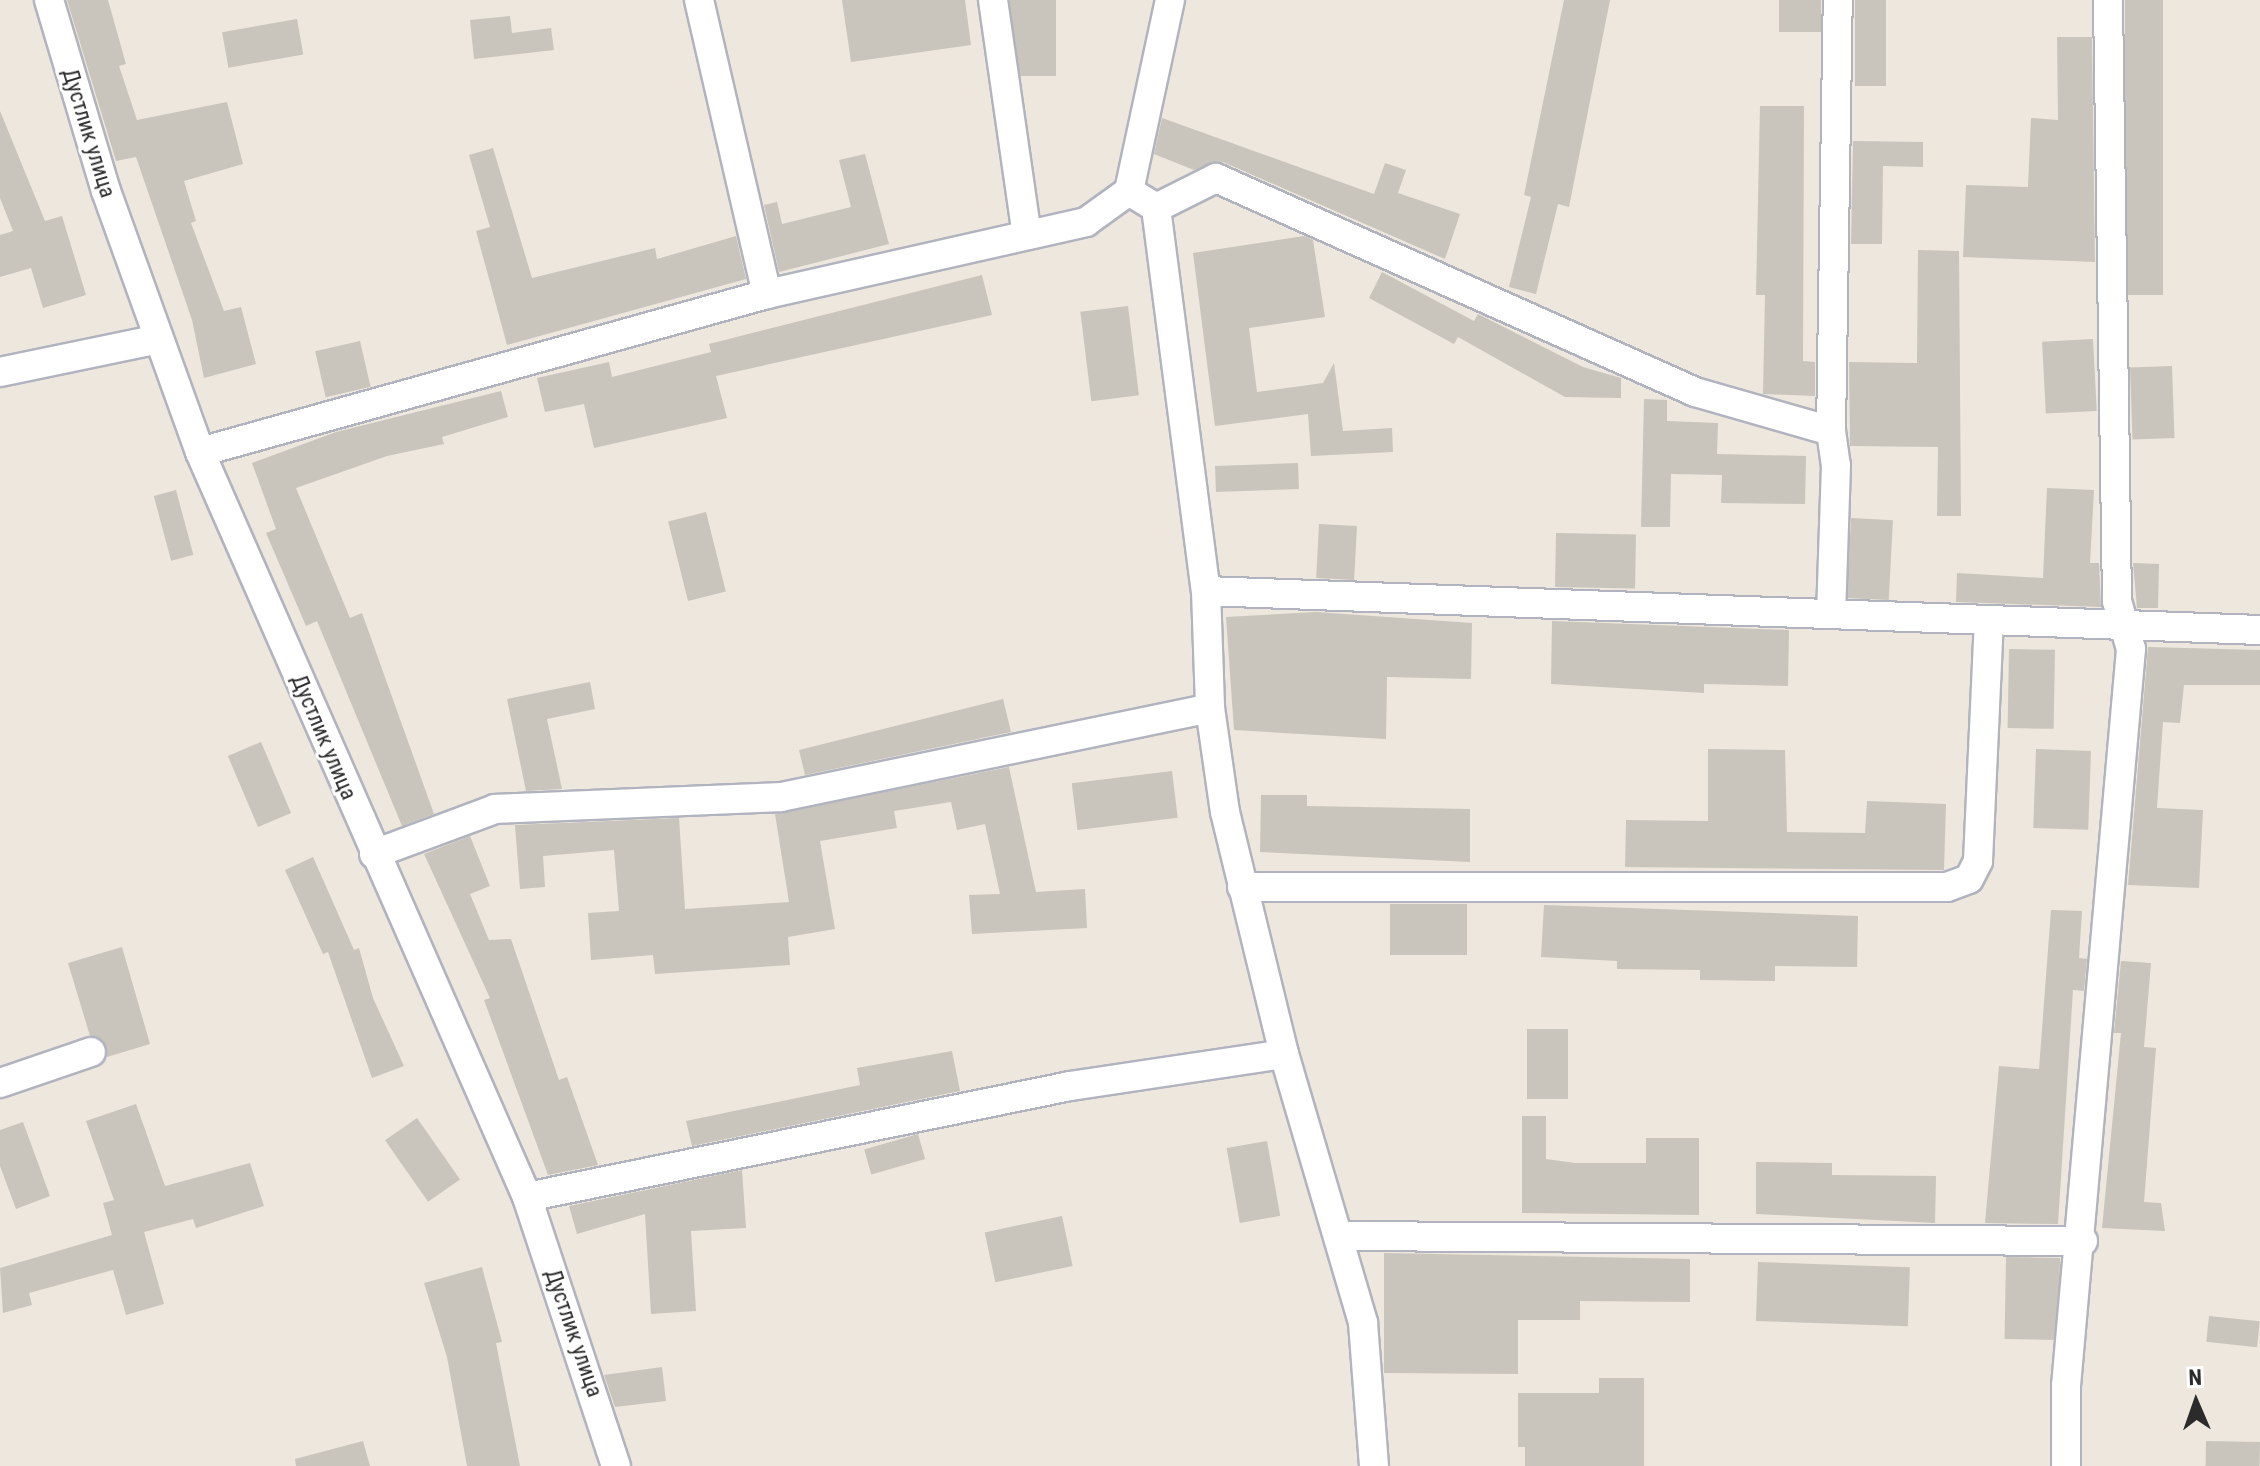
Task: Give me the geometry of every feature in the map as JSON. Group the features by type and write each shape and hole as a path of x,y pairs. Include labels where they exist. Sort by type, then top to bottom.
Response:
{"street":[{"name":"Дустлик улица","path":"49,0 106,191 200,452 374,854 414,930 527,1197 616,1466"},
{"path":"699,0 767,294"},
{"path":"993,0 1027,235"},
{"path":"200,452 767,294 1086,222 1129,191 1170,0"},
{"path":"1831,613 1836,465 1831,431 1838,0"},
{"path":"2066,1466 2066,1386 2083,1241 2094,1036 2131,649 2117,601 2108,0"},
{"path":"1156,208 1216,178 1695,392 1831,431"},
{"path":"1129,191 1156,208"},
{"path":"1156,208 1206,591 1210,708 1242,887 1284,1054 1342,1236 1363,1323 1374,1466"},
{"path":"0,372 159,339"},
{"path":"1206,591 1831,613 2126,628 2260,630"},
{"path":"1242,887 1947,887 1969,879 1978,861 1989,621"},
{"path":"374,854 495,809 781,797 1210,708"},
{"path":"0,1083 91,1052"},
{"path":"527,1197 1070,1086 1284,1054"},
{"path":"1342,1236 2083,1241"}],"building":[{"path":"67,0 108,0 126,64 119,66 137,120 227,102 243,164 184,181 196,221 191,223 224,311 241,307 256,364 204,378 192,320 136,157 116,161"},
{"path":"842,0 965,0 971,45 851,62"},
{"path":"1010,0 1056,0 1056,76 1010,76"},
{"path":"1564,0 1610,0 1569,207 1558,204 1536,294 1509,287 1531,197 1524,195"},
{"path":"1779,0 1821,0 1821,32 1779,32"},
{"path":"1855,0 1886,0 1886,86 1855,86"},
{"path":"2125,0 2163,0 2163,295 2125,295"},
{"path":"510,16 512,33 551,28 554,50 474,59 470,20"},
{"path":"297,19 303,54 228,68 222,32"},
{"path":"2057,37 2092,37 2095,262 1963,257 1966,185 2028,187 2031,118 2058,120"},
{"path":"1760,106 1804,106 1803,361 1815,362 1815,396 1763,394 1765,295 1756,295"},
{"path":"0,111 45,221 62,216 86,295 43,308 31,268 0,277 0,235 13,231 0,198"},
{"path":"1162,118 1374,194 1385,163 1406,170 1398,193 1460,214 1445,259 1223,162 1194,170 1154,154"},
{"path":"1853,141 1923,142 1923,167 1883,166 1882,244 1851,244"},
{"path":"493,148 532,278 655,248 657,259 736,236 746,279 507,345 476,231 490,227 469,155"},
{"path":"865,154 889,244 779,272 764,205 777,202 782,224 851,207 839,160"},
{"path":"1304,236 1313,240 1325,317 1249,328 1257,392 1323,383 1334,363 1343,431 1392,428 1393,452 1311,456 1308,414 1215,426 1193,253"},
{"path":"1918,250 1959,251 1961,516 1937,516 1938,447 1850,446 1849,362 1917,363"},
{"path":"1382,272 1474,321 1478,314 1583,367 1621,378 1621,398 1565,397 1458,337 1454,344 1369,298"},
{"path":"982,275 992,315 716,376 727,418 594,448 584,404 545,412 537,378 609,362 612,377 711,352 709,344"},
{"path":"1128,306 1139,395 1091,401 1080,312"},
{"path":"2093,339 2097,411 2046,414 2042,342"},
{"path":"360,341 371,387 326,397 315,351"},
{"path":"2172,366 2175,438 2133,439 2130,367"},
{"path":"501,391 508,417 442,437 444,444 387,456 296,488 350,618 362,613 434,814 402,826 317,621 306,626 266,533 276,529 252,463 336,432"},
{"path":"1644,399 1667,400 1667,421 1718,423 1717,454 1806,456 1805,504 1721,503 1722,475 1671,474 1670,527 1641,527"},
{"path":"1298,463 1299,489 1216,492 1215,466"},
{"path":"2047,488 2094,490 2090,563 2099,563 2101,607 1956,602 1957,573 2043,578"},
{"path":"176,490 193,555 171,561 154,496"},
{"path":"706,512 726,592 688,601 668,521"},
{"path":"1851,518 1893,520 1889,600 1847,598"},
{"path":"1319,524 1357,526 1354,580 1316,578"},
{"path":"1556,533 1636,534 1635,588 1555,587"},
{"path":"2133,563 2159,564 2158,608 2137,608"},
{"path":"1316,612 1472,623 1471,679 1387,677 1386,739 1234,730 1226,617"},
{"path":"1552,621 1789,630 1788,686 1704,684 1704,693 1551,684"},
{"path":"2148,647 2260,650 2260,685 2184,685 2180,723 2163,722 2157,808 2203,810 2199,888 2128,885"},
{"path":"2009,649 2055,650 2054,729 2008,728"},
{"path":"590,682 595,709 547,719 562,789 526,791 507,699"},
{"path":"1003,699 1011,732 805,775 799,750"},
{"path":"261,742 291,813 258,827 228,756"},
{"path":"1708,749 1785,750 1787,832 1865,833 1867,801 1946,804 1944,870 1625,867 1626,820 1708,821"},
{"path":"2036,749 2091,751 2088,830 2033,828"},
{"path":"1009,767 1036,892 1085,889 1087,928 972,934 969,895 1000,894 985,824 957,830 951,802 894,811 897,828 820,841 835,929 788,937 790,965 655,974 653,955 591,960 588,913 619,911 614,850 543,856 545,887 520,889 515,825 679,818 685,909 789,902 775,814"},
{"path":"1172,771 1178,818 1077,830 1072,783"},
{"path":"1261,795 1307,795 1307,806 1470,809 1470,862 1260,852"},
{"path":"470,836 490,886 470,894 489,940 511,939 559,1080 567,1077 598,1165 548,1175 484,1000 490,998 424,854"},
{"path":"313,857 354,950 359,948 373,998 404,1066 372,1078 328,952 323,954 285,870"},
{"path":"1390,904 1467,904 1467,955 1390,955"},
{"path":"1544,905 1858,916 1857,967 1775,966 1775,981 1700,980 1700,970 1617,969 1617,961 1541,957"},
{"path":"2051,910 2082,911 2079,958 2087,959 2084,991 2073,990 2058,1224 1985,1223 1999,1066 2039,1069"},
{"path":"122,947 150,1044 107,1057 103,1040 90,1036 68,963"},
{"path":"2121,961 2151,963 2144,1047 2156,1048 2144,1202 2161,1203 2165,1231 2102,1228 2121,1033 2114,1033"},
{"path":"1527,1029 1568,1029 1568,1099 1527,1099"},
{"path":"952,1051 960,1091 692,1146 686,1121 860,1085 857,1068"},
{"path":"136,1104 165,1186 250,1163 264,1206 196,1228 193,1219 144,1232 164,1304 126,1315 113,1270 29,1293 32,1305 3,1313 0,1268 112,1235 103,1203 114,1200 86,1121"},
{"path":"1522,1116 1546,1116 1546,1159 1575,1163 1646,1163 1646,1138 1699,1138 1699,1215 1522,1213"},
{"path":"417,1118 460,1179 428,1202 385,1140"},
{"path":"23,1122 50,1196 16,1209 0,1166 0,1130"},
{"path":"918,1134 925,1159 871,1174 864,1149"},
{"path":"1267,1141 1280,1216 1240,1223 1227,1148"},
{"path":"1756,1162 1832,1163 1832,1175 1936,1176 1935,1223 1756,1214"},
{"path":"742,1170 746,1228 691,1231 696,1311 651,1314 645,1214 577,1234 569,1206"},
{"path":"1062,1216 1073,1266 995,1282 985,1232"},
{"path":"1384,1253 1690,1259 1690,1302 1580,1301 1580,1320 1518,1320 1518,1374 1384,1373"},
{"path":"2006,1257 2060,1258 2059,1340 2005,1339"},
{"path":"1758,1262 1910,1267 1908,1326 1756,1321"},
{"path":"482,1267 502,1342 496,1343 520,1466 467,1466 447,1357 424,1283"},
{"path":"2209,1316 2260,1321 2257,1347 2206,1342"},
{"path":"662,1367 666,1401 615,1407 604,1375"},
{"path":"1599,1378 1644,1378 1644,1466 1525,1466 1525,1447 1518,1447 1518,1393 1599,1393"},
{"path":"363,1441 370,1466 296,1466 295,1459"},
{"path":"2206,1441 2260,1442 2260,1466 2206,1466"}]}
